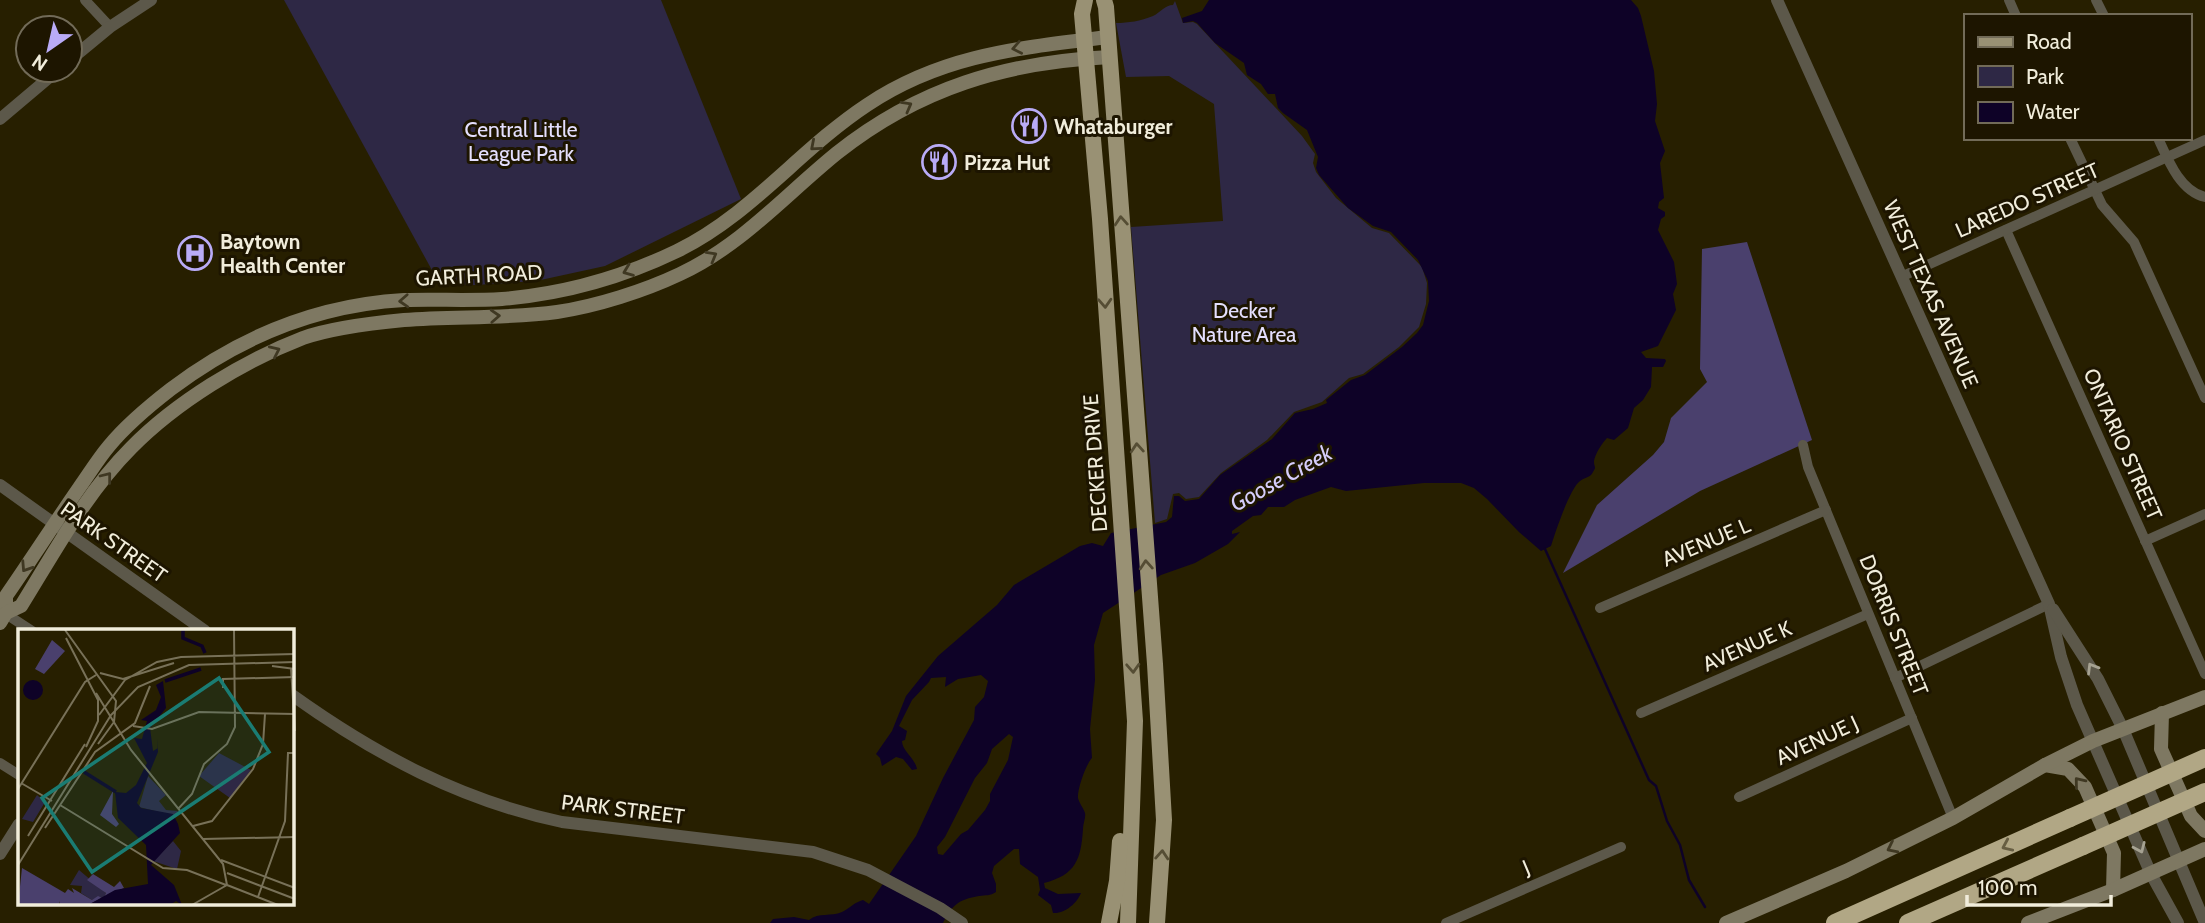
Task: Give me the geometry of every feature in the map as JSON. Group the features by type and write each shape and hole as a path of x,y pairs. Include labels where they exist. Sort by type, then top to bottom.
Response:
{"highway":[{"path":"1835,923 2205,758"},
{"path":"1908,923 2205,792"}],"main road":[{"name":"DECKER DRIVE","path":"1086,0 1082,14 1100,219 1135,721 1128,923"},
{"name":"DECKER DRIVE","path":"1104,0 1155,664 1164,820 1157,923"},
{"name":"GARTH ROAD","path":"2,615 6,596 111,443 145,409 232,348 294,320 336,308 368,303 528,296 591,285 677,251 721,225 751,203 846,120 867,104 900,86 955,62 1022,47 1108,37"},
{"name":"GARTH ROAD","path":"2,615 21,606 104,478 131,448 196,395 245,365 306,337 402,320 560,312 636,291 669,278 732,244 836,154 909,105 937,91 1020,67 1110,57"},
{"path":"846,120 859,137"},
{"path":"751,203 765,218"},
{"path":"661,258 669,278"},
{"path":"528,296 528,314"},
{"path":"294,320 306,337"},
{"path":"186,378 196,395"},
{"path":"1726,923 1846,871 1953,818 2045,765 2093,741 2205,697"},
{"path":"2162,713 2161,749 2191,816 2205,831"},
{"path":"1110,923 1117,881 1124,782 1135,721"},
{"path":"2045,765 2068,769 2085,788 2115,853 2113,890"},
{"path":"2028,923 2113,890 2205,849"}],"street":[{"path":"85,0 110,27"},
{"path":"84,48 110,27 151,0"},
{"name":"WEST TEXAS AVENUE","path":"1777,0 2049,604 2061,657 2077,705 2151,874 2178,923"},
{"path":"933,71 937,91"},
{"path":"0,119 41,84"},
{"path":"2071,140 2094,191 2109,215 2134,242 2205,398"},
{"path":"2159,140 2174,170 2192,191 2205,197"},
{"name":"LAREDO STREET","path":"1903,276 2205,141"},
{"name":"ONTARIO STREET","path":"2006,230 2205,674"},
{"name":"DORRIS STREET","path":"1803,445 1808,467 1953,818"},
{"name":"PARK STREET","path":"0,485 202,629"},
{"name":"AVENUE L","path":"1601,608 1826,510"},
{"path":"2145,541 2205,514"},
{"path":"1895,678 2049,604"},
{"name":"WEST TEXAS AVENUE","path":"2049,604 2098,679 2123,729 2205,923"},
{"name":"AVENUE K","path":"1641,713 1868,614"},
{"path":"2,615 28,629"},
{"name":"PARK STREET","path":"294,696 411,770 533,816 562,822 813,852 868,870 940,908 962,923"},
{"name":"AVENUE J","path":"1739,797 1912,718"},
{"path":"0,763 18,774"},
{"path":"0,854 18,826"},
{"name":"J","path":"1446,923 1621,847"}],"green space":[{"name":"Central Little League Park","path":"284,0 661,0 741,199 605,266 536,281 475,285 439,283"},
{"name":"Decker Nature Area","path":"1175,1 1183,23 1197,24 1302,136 1315,154 1313,163 1316,172 1336,198 1372,228 1389,233 1422,267 1427,283 1426,304 1419,327 1399,347 1363,374 1349,378 1322,402 1294,412 1267,440 1221,473 1199,497 1186,499 1179,493 1173,494 1167,519 1155,523 1131,227 1223,221 1214,104 1169,76 1126,77 1116,23 1153,16 1165,7 1173,5"}],"shaded area":[{"path":"1747,242 1812,440 1700,491 1563,573 1597,505 1653,455 1664,442 1671,418 1707,382 1700,369 1702,249"}],"water":[{"name":"Goose Creek","path":"1209,0 1631,0 1641,16 1654,71 1657,104 1655,121 1665,151 1660,163 1664,198 1659,202 1658,208 1665,212 1665,216 1661,219 1658,230 1674,262 1677,284 1673,294 1676,310 1658,346 1641,352 1646,358 1666,361 1663,367 1652,367 1651,387 1634,408 1628,428 1614,440 1607,438 1603,443 1597,452 1592,474 1580,481 1572,492 1551,546 1541,551 1487,499 1474,488 1461,483 1424,483 1346,491 1331,487 1295,500 1284,507 1268,507 1261,515 1253,516 1232,531 1232,534 1240,532 1228,544 1195,563 1161,575 1103,613 1094,645 1095,680 1090,729 1092,758 1080,783 1078,794 1085,815 1081,849 1070,870 1055,880 1044,883 1045,888 1058,894 1081,893 1066,910 1053,913 1051,905 1038,895 1038,877 1020,864 1019,849 1014,849 994,866 992,873 996,892 961,901 953,907 943,923 770,923 773,919 794,917 809,920 838,913 863,900 869,904 916,836 974,720 975,707 984,697 988,681 981,675 958,679 945,687 946,677 931,678 912,700 899,726 907,731 903,745 917,769 912,770 903,759 896,757 882,766 876,754 892,731 906,696 938,656 997,605 1014,585 1080,546 1092,543 1103,546 1111,533 1166,522 1172,517 1174,496 1185,501 1199,499 1220,475 1272,439 1295,413 1327,403 1326,400 1351,380 1365,375 1402,347 1423,325 1429,301 1428,281 1418,260 1391,232 1373,226 1348,208 1319,175 1316,168 1318,157 1307,130 1278,108 1275,94 1268,94 1261,84 1247,75 1244,63 1215,43 1197,23 1183,23 1182,18 1202,11","holes":["1009,734 1013,737 1008,760 990,794 985,810 943,855 938,854 937,847 945,837 975,778 987,763 992,749"]}],"waterway":[{"path":"1545,549 1649,780 1656,786 1667,821 1680,845 1689,880 1705,907"}],"place":[{"name":"Whataburger","path":"1029,126"},
{"name":"Pizza Hut","path":"939,162"},
{"name":"Baytown Health Center","path":"195,253"}]}
